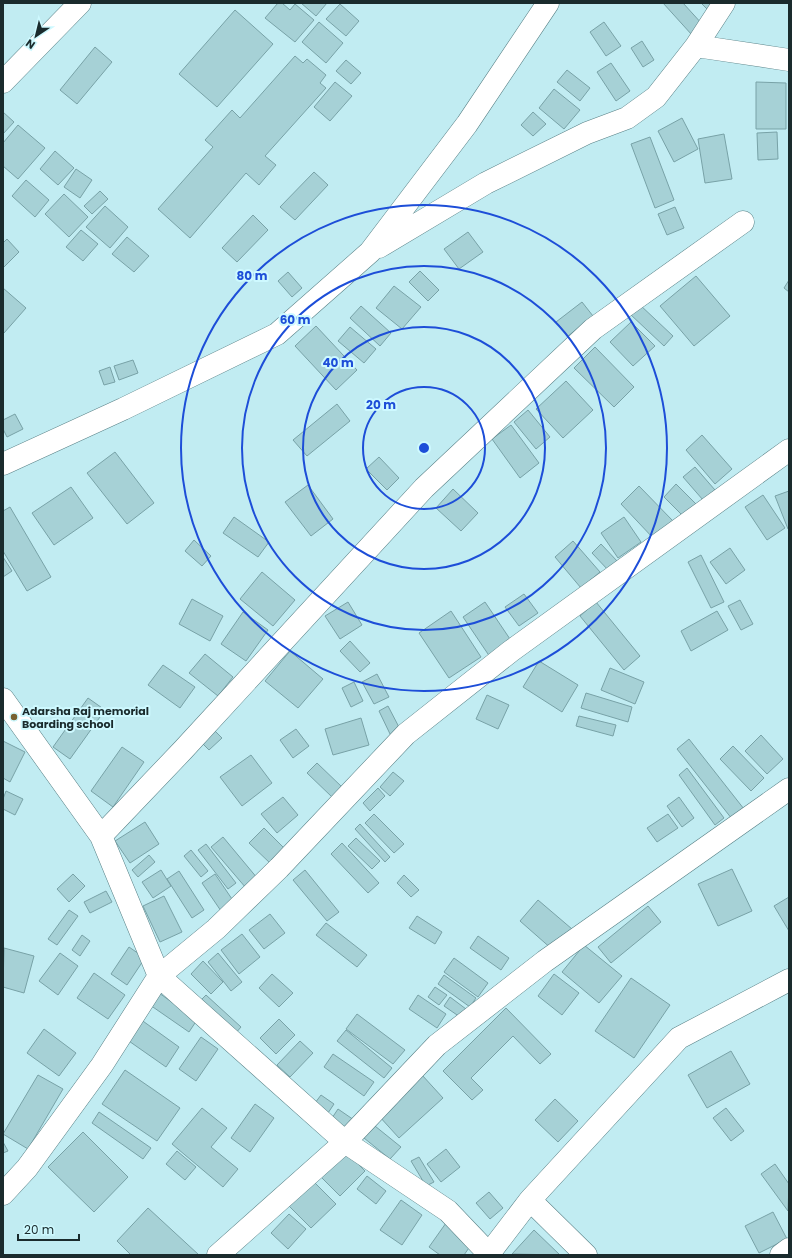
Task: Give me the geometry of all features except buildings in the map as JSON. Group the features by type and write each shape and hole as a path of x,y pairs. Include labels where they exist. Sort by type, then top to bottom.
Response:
{"street":[{"path":"3,82 80,3"},
{"path":"370,252 467,124 548,3"},
{"path":"3,464 124,409 277,334 370,252 486,183 586,133 627,118 656,96 696,46 724,3"},
{"path":"696,46 789,60"},
{"path":"101,836 183,750 424,488 593,329 743,222"},
{"path":"3,1194 28,1168 102,1065 159,976 222,924 279,868 406,734 512,651 789,450"},
{"path":"3,698 101,836 159,976 345,1142 448,1211 488,1254 530,1200 679,1038 789,980"},
{"path":"218,1255 345,1142 443,1040 545,961 789,789"},
{"path":"530,1200 586,1255"},
{"path":"781,1255 789,1249"}],"place":[{"name":"Adarsha Raj memorial Boarding school","path":"14,717"}]}
